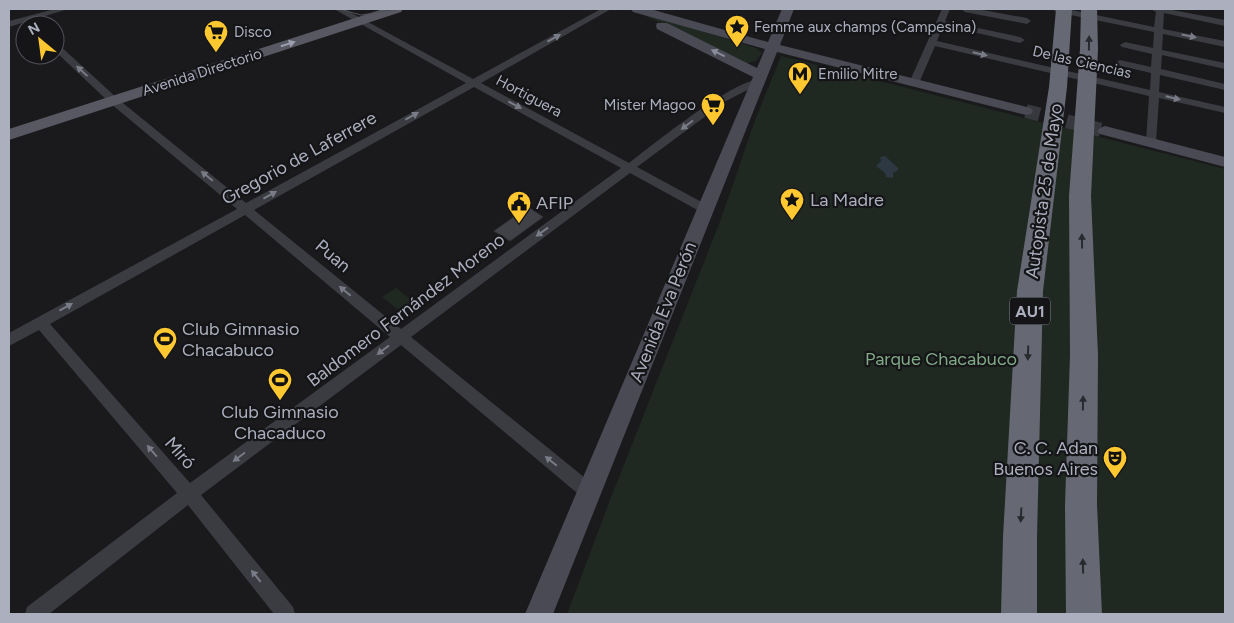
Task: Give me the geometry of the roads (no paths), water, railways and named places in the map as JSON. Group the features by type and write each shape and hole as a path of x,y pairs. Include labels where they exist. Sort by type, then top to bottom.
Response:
{"highway":[{"name":"Autopista 25 de Mayo","path":"1019,614 1020,537 1030,291 1058,87 1064,9"},
{"name":"Autopista 25 de Mayo","path":"1084,614 1081,505 1084,355 1080,196 1082,141 1090,49 1089,9"}],"main road":[{"name":"Avenida Directorio","path":"9,136 396,9"}],"street":[{"path":"41,15 64,9"},
{"name":"Hortiguera","path":"338,9 705,209"},
{"name":"Gregorio de Laferrere","path":"9,340 472,82 608,9"},
{"path":"629,9 760,78"},
{"path":"637,9 772,47 1026,111"},
{"name":"Avenida Eva Perón","path":"539,614 788,9"},
{"path":"914,83 933,43 946,9"},
{"path":"965,9 1026,21"},
{"path":"1056,9 1225,44"},
{"path":"1151,142 1158,9 1225,23"},
{"path":"940,22 1020,40"},
{"name":"De las Ciencias","path":"933,43 1225,110"},
{"path":"1125,45 1225,66"},
{"name":"Puan","path":"65,55 114,101 589,492"},
{"path":"1120,63 1225,87"},
{"name":"Baldomero Fernández Moreno","path":"34,614 189,494 722,99 760,78"},
{"path":"1105,131 1225,162"},
{"name":"Miró","path":"40,322 189,494 286,614"}],"water":[{"path":"885,156 898,168 893,173 893,178 886,177 885,173 876,166 881,161 880,157"}],"tunnel":[{"path":"1026,111 1105,131"}],"tram line":[{"path":"339,9 361,15 398,9"}],"place":[{"name":"Femme aux champs (Campesina)","path":"737,48"},
{"name":"Disco","path":"216,53"},
{"name":"Emilio Mitre","path":"800,95"},
{"name":"Mister Magoo","path":"713,126"},
{"name":"La Madre","path":"792,221"},
{"name":"AFIP","path":"519,224"},
{"name":"Club Gimnasio Chacabuco","path":"165,360"},
{"name":"Club Gimnasio Chacaduco","path":"280,401"},
{"name":"C. C. Adan Buenos Aires","path":"1115,479"}],"park label":[{"name":"Parque Chacabuco","path":"941,359"}]}
